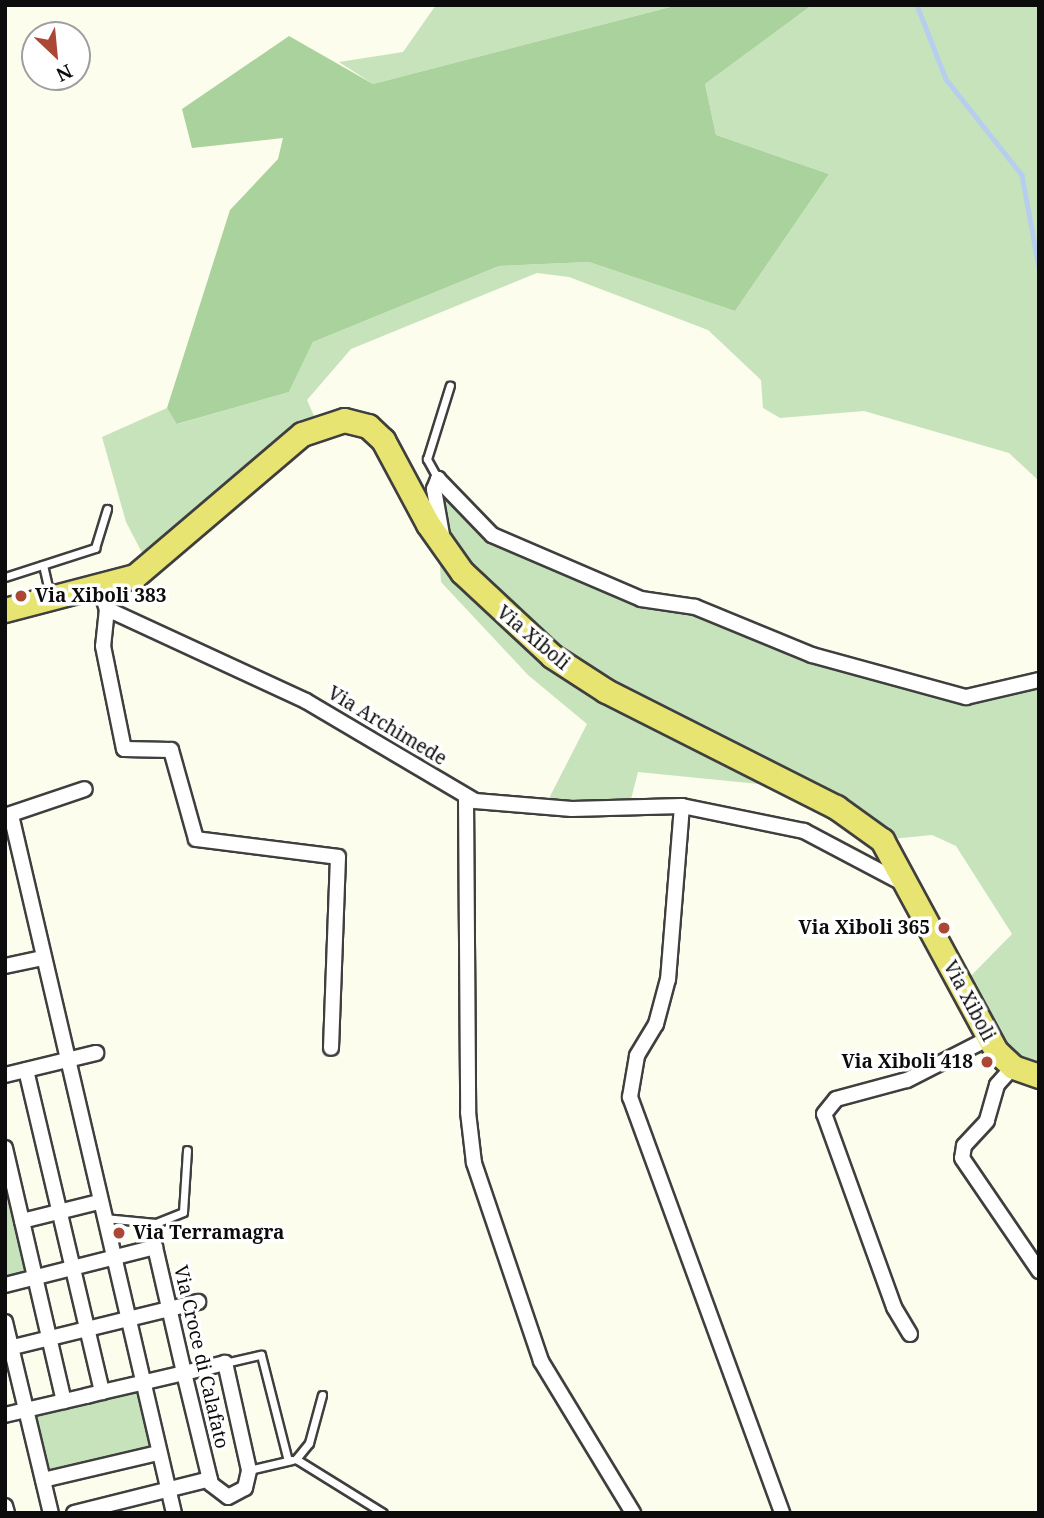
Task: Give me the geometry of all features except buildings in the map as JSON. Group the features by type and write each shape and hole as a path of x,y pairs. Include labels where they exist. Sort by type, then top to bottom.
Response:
{"main road":[{"name":"Via Xiboli","path":"5,610 52,600 103,599 149,566 302,434 344,420 368,426 383,440 443,549 483,595 583,678 861,823 881,840 989,1038 1013,1067"},
{"path":"1013,1067 1039,1076"}],"street":[{"path":"443,549 446,531 434,489 438,479 492,535 641,599 695,607 812,655 966,697 1039,680"},
{"path":"103,599 103,646 124,749 171,750 191,833 205,843 338,857 331,1048"},
{"name":"Via Archimede","path":"103,599 347,722 466,797 506,807 682,806 804,831 908,886"},
{"path":"85,789 8,815 174,1513"},
{"path":"466,797 468,1112 474,1163 521,1317 541,1361 633,1513"},
{"path":"682,806 668,979 659,1016 637,1056 630,1097 782,1513"},
{"path":"5,966 43,958"},
{"path":"910,1334 894,1307 824,1114 836,1099 907,1080 989,1038"},
{"path":"6,1071 26,1070 96,1053"},
{"path":"1013,1067 997,1085 987,1121 964,1146 962,1158 1039,1271"},
{"path":"26,1070 102,1392"},
{"path":"5,1148 64,1401"},
{"path":"22,1221 99,1202"},
{"name":"Via Croce di Calafato","path":"112,1258 155,1247 210,1479"},
{"path":"5,1285 112,1258"},
{"path":"8,1348 198,1302"},
{"path":"5,1322 8,1348 51,1513"},
{"path":"5,1415 225,1363 249,1470 236,1496 218,1493 210,1479 74,1513"},
{"path":"43,1480 158,1453"},
{"path":"5,1506 7,1513"}],"lane":[{"path":"438,479 427,459 450,385"},
{"path":"5,577 96,548 107,509"},
{"path":"43,565 52,600"},
{"path":"103,1218 156,1223 183,1212 187,1150"},
{"path":"225,1363 261,1355 288,1461"},
{"path":"249,1470 296,1459 309,1443 322,1395"},
{"path":"296,1459 383,1513"}],"green space":[{"path":"436,5 678,5 373,84 339,62 403,52"},
{"path":"678,5 812,5 705,84 716,135 829,174 735,311 589,262 499,266 313,342 289,392 177,424 167,408 230,210 278,159 283,138 192,148 182,109 289,36 373,84"},
{"path":"812,5 1039,5 1039,481 1009,453 864,411 780,418 763,408 761,380 708,330 569,277 537,273 351,349 307,400 318,425 149,566 126,522 102,437 167,408 178,424 289,392 313,342 499,266 589,262 735,311 829,174 716,135 705,84"},
{"path":"435,482 478,523 658,601 812,655 958,695 1039,680 1039,1076 1013,1067 961,986 1012,934 956,846 932,835 882,840 798,788 638,772 629,807 544,808 587,724 528,675 441,582"},
{"path":"5,1180 27,1272 5,1277"},
{"path":"139,1389 153,1450 47,1475 32,1414"}],"waterway":[{"path":"917,5 946,79 1022,175 1039,268"}],"place":[{"name":"Via Xiboli 383","path":"21,596"},
{"name":"Via Xiboli 365","path":"944,928"},
{"name":"Via Xiboli 418","path":"987,1062"},
{"name":"Via Terramagra","path":"119,1233"}]}
